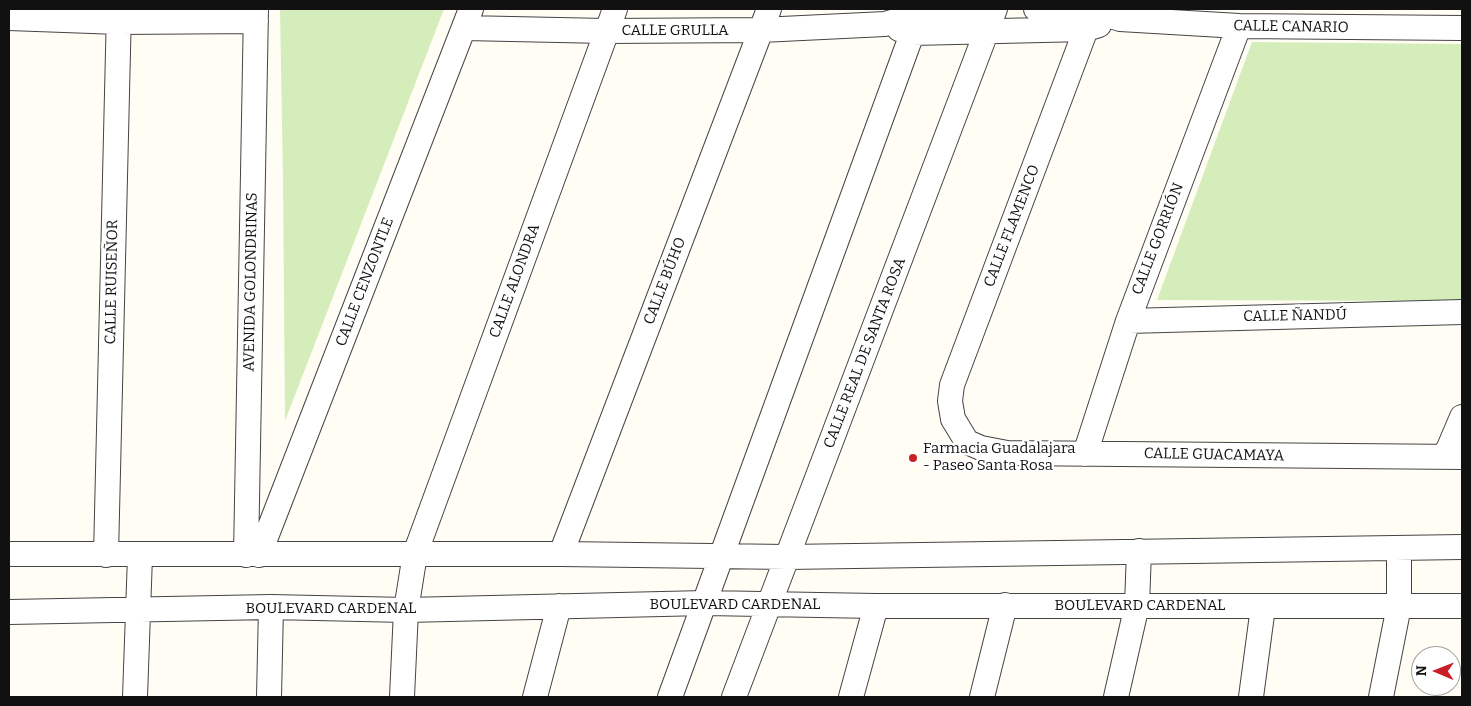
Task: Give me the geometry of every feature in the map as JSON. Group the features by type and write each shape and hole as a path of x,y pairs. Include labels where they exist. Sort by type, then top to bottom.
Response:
{"street":[{"name":"CALLE ALONDRA","path":"402,697 406,610 415,554 615,9"},
{"path":"1036,9 1072,9"},
{"path":"9,18 256,15"},
{"name":"AVENIDA GOLONDRINAS","path":"252,555 256,15"},
{"name":"CALLE RUISEÑOR","path":"106,555 119,16"},
{"name":"CALLE CANARIO","path":"917,19 988,16 1087,16 1238,26 1462,28"},
{"name":"CALLE REAL DE SANTA ROSA","path":"734,697 771,603 988,16"},
{"name":"CALLE FLAMENCO","path":"967,442 953,418 950,402 952,385 1087,16"},
{"name":"CALLE GRULLA","path":"468,19 606,32 765,19 886,24 917,19"},
{"name":"CALLE CENZONTLE","path":"252,555 468,19"},
{"name":"CALLE BÚHO","path":"561,554 765,19"},
{"path":"670,697 917,19"},
{"name":"CALLE GORRIÓN","path":"1085,454 1128,321 1238,26"},
{"name":"CALLE ÑANDÚ","path":"1128,321 1462,312"},
{"path":"1454,457 1462,417"},
{"name":"CALLE GUACAMAYA","path":"967,442 981,448 1007,453 1454,457"},
{"path":"9,554 140,556 561,554 787,557 1462,547"},
{"path":"1382,697 1398,606 1399,548"},
{"path":"1116,697 1137,605 1139,551"},
{"path":"135,697 140,556"},
{"name":"BOULEVARD CARDENAL","path":"9,612 271,607 406,610 705,603 876,606 1462,606"},
{"path":"535,697 560,606"},
{"path":"851,697 876,606"},
{"path":"982,697 1005,606"},
{"path":"269,697 271,607"},
{"path":"1250,697 1263,607"}],"green space":[{"path":"280,9 444,9 285,421 283,180"},
{"path":"1252,42 1462,44 1462,301 1157,300"}],"place":[{"name":"Farmacia Guadalajara - Paseo Santa Rosa","path":"913,458"}]}
